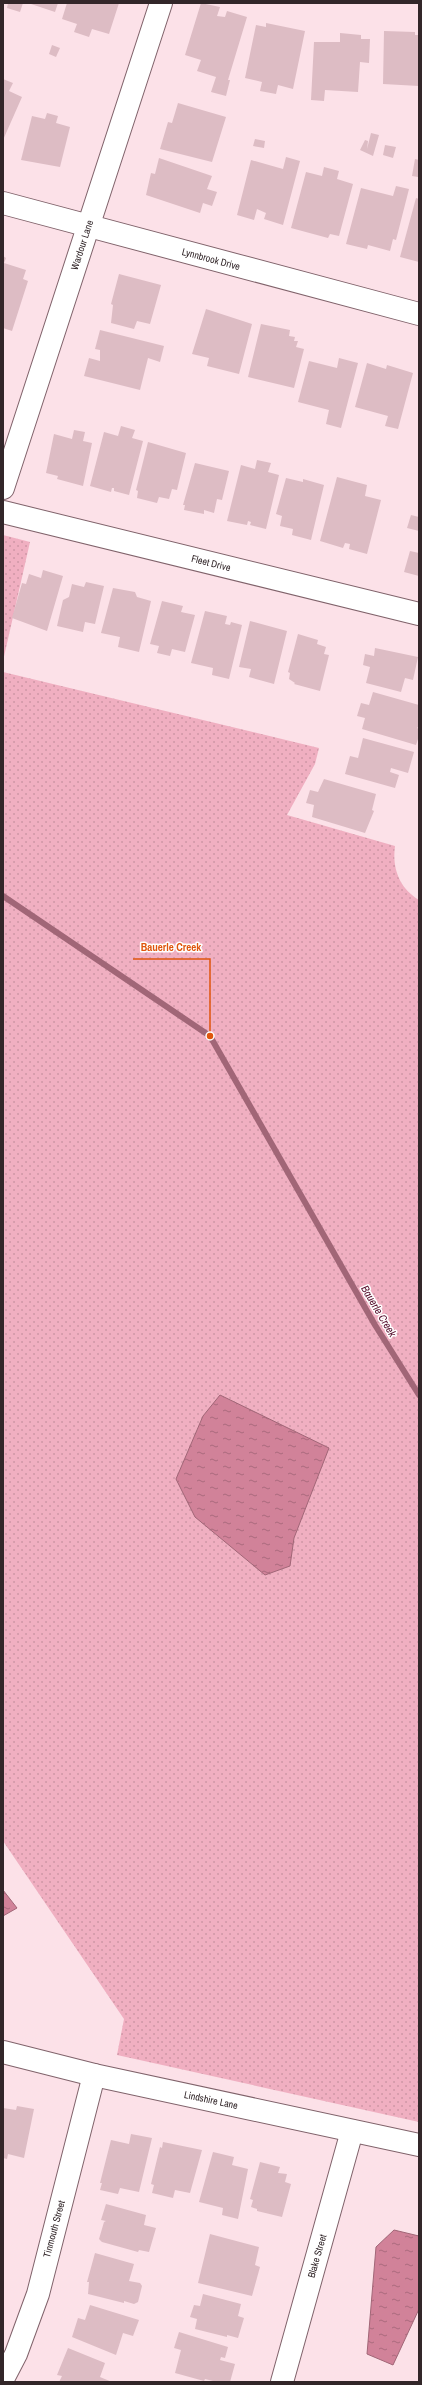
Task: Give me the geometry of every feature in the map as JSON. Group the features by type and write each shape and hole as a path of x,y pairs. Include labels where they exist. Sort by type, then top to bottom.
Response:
{"street":[{"name":"Wardour Lane","path":"3,488 161,3"},
{"name":"Lynnbrook Drive","path":"3,203 419,314"},
{"name":"Fleet Drive","path":"3,512 419,614"},
{"name":"Lindshire Lane","path":"3,2052 94,2075 419,2146"},
{"name":"Tinmouth Street","path":"3,2379 16,2354 38,2294 94,2075"},
{"name":"Blake Street","path":"282,2382 352,2131"}],"shaded area":[{"path":"3,535 30,542 3,661"},
{"path":"3,672 319,748 315,764 287,815 395,846 394,854 398,877 406,890 419,900 419,2122 117,2055 124,2019 3,1841"}],"water":[{"path":"220,1395 329,1448 294,1538 290,1566 265,1575 195,1517 176,1479 203,1416"},
{"path":"3,1890 17,1908 3,1916"},
{"path":"394,2230 419,2236 419,2309 393,2365 367,2354 376,2247"}],"building":[{"path":"8,3 23,3 20,12 7,8"},
{"path":"28,3 58,3 55,12"},
{"path":"67,3 119,3 109,34 92,29 89,37 74,32 77,24 62,19"},
{"path":"201,3 220,7 217,16 225,17 227,11 247,17 228,80 230,80 226,96 211,92 216,77 197,71 201,60 185,55"},
{"path":"266,23 305,31 293,89 278,85 276,94 260,91 262,82 245,78 256,25 266,27"},
{"path":"384,31 415,32 415,35 419,35 419,86 383,84"},
{"path":"340,33 361,35 361,39 370,39 369,63 360,62 358,92 325,90 324,101 311,100 314,42 340,42"},
{"path":"52,45 60,48 56,57 49,54"},
{"path":"3,79 13,83 9,91 22,97 3,140"},
{"path":"178,103 226,117 212,162 160,149 168,122 172,123"},
{"path":"47,113 58,116 56,123 70,127 60,167 21,160 32,116 45,119"},
{"path":"371,133 379,135 373,156 360,150 365,140 368,141 367,149"},
{"path":"255,139 265,141 264,148 253,146"},
{"path":"385,145 396,147 393,158 383,155"},
{"path":"286,157 300,161 283,225 264,219 266,213 257,209 254,220 237,215 251,160 283,169"},
{"path":"159,158 212,176 207,189 217,192 212,206 203,203 200,213 146,195 151,173 155,174"},
{"path":"415,159 419,160 418,177 412,176"},
{"path":"324,167 339,171 337,179 353,184 339,236 330,234 328,238 291,228 306,172 322,176"},
{"path":"396,186 409,189 396,240 393,239 390,251 368,245 367,249 346,244 361,188 393,196"},
{"path":"416,198 419,199 419,262 400,257"},
{"path":"3,256 6,258 4,263 26,270 23,279 28,281 12,331 3,328"},
{"path":"119,274 161,285 150,324 137,321 134,329 111,323 113,305 111,304"},
{"path":"206,309 252,324 239,374 207,366 209,358 192,354"},
{"path":"261,324 290,330 289,336 295,337 294,341 298,341 296,347 304,349 294,388 248,377"},
{"path":"100,330 164,346 160,362 148,358 140,390 84,376 89,358 100,361 100,350 95,349"},
{"path":"339,358 358,363 341,428 326,424 329,410 298,402 309,361 337,368"},
{"path":"367,363 386,369 387,365 413,373 398,429 385,426 388,416 355,407"},
{"path":"121,426 135,430 132,438 143,441 129,495 114,491 114,488 112,488 111,492 90,486 104,432 118,436"},
{"path":"74,430 85,432 83,441 92,443 83,486 57,479 58,476 46,473 54,434 72,439"},
{"path":"148,442 186,453 177,490 172,489 169,499 159,497 157,503 137,498 138,491 136,490"},
{"path":"257,460 271,463 268,472 279,475 266,529 250,525 251,522 248,521 247,525 227,521 241,465 255,469"},
{"path":"195,463 229,471 222,500 217,499 214,513 204,510 204,514 184,510 185,505 183,505"},
{"path":"337,477 367,485 365,496 381,500 367,554 349,549 350,544 345,543 343,548 320,541"},
{"path":"286,478 303,482 303,479 324,485 311,540 292,535 293,529 280,526 282,516 276,514"},
{"path":"411,515 419,517 419,531 407,528"},
{"path":"410,551 419,553 419,576 404,572"},
{"path":"43,570 63,576 47,631 12,618 22,583 26,584 29,574 41,578"},
{"path":"86,582 104,586 95,624 85,622 83,632 57,626 63,600 69,597 72,584 84,587"},
{"path":"113,588 135,592 137,597 151,601 139,652 118,647 120,637 101,633"},
{"path":"162,601 183,606 181,612 195,615 185,652 172,649 170,656 157,653 159,646 150,644"},
{"path":"205,611 227,616 225,624 230,625 231,622 242,625 229,679 212,675 213,668 191,663"},
{"path":"250,621 287,631 274,684 249,677 251,669 239,667"},
{"path":"298,634 318,640 317,644 326,647 324,654 329,655 320,691 294,684 295,683 289,679 290,673 288,672"},
{"path":"375,648 418,657 413,680 405,678 401,692 366,683 370,667 363,665 365,654 374,656"},
{"path":"373,692 419,705 419,726 417,728 419,729 419,736 416,745 362,729 365,718 357,716 361,703 369,705"},
{"path":"363,738 414,752 408,773 391,768 390,772 399,775 395,788 345,774 350,756 358,758"},
{"path":"324,779 376,794 372,810 374,811 365,833 312,817 314,805 306,803 310,790 318,792"},
{"path":"17,2106 34,2109 24,2158 8,2154 7,2159 3,2158 3,2108 16,2110"},
{"path":"131,2134 152,2138 139,2192 120,2188 118,2194 100,2190 102,2183 100,2183 111,2140 129,2144"},
{"path":"163,2142 202,2150 190,2193 175,2190 173,2198 152,2193 154,2185 151,2184 160,2147 162,2148"},
{"path":"213,2152 234,2157 232,2165 248,2169 238,2219 222,2215 223,2208 199,2202"},
{"path":"260,2162 280,2167 278,2173 287,2174 285,2182 291,2184 282,2217 257,2211 257,2209 251,2207 253,2200 250,2199"},
{"path":"106,2204 146,2215 144,2225 156,2228 149,2252 139,2250 138,2252 102,2242 99,2239 104,2222 106,2221 101,2220"},
{"path":"210,2234 259,2247 255,2265 260,2267 252,2296 198,2283"},
{"path":"95,2253 134,2264 129,2281 140,2283 142,2286 138,2302 134,2304 124,2301 124,2303 88,2294 89,2282 87,2282"},
{"path":"203,2294 241,2304 238,2316 244,2318 238,2338 227,2335 227,2337 195,2329 197,2319 190,2317 194,2305 200,2306"},
{"path":"90,2305 139,2320 133,2336 123,2333 116,2355 72,2337 78,2318 85,2320"},
{"path":"179,2332 228,2347 225,2358 221,2357 220,2360 235,2364 230,2382 217,2382 205,2379 204,2381 175,2373 181,2350 174,2348"},
{"path":"68,2348 105,2363 100,2377 112,2382 59,2382 62,2376 57,2375"}],"waterway":[{"name":"Bauerle Creek","path":"3,896 210,1036 375,1325 419,1395"}],"place":[{"name":"Bauerle Creek","path":"210,1036"}]}
